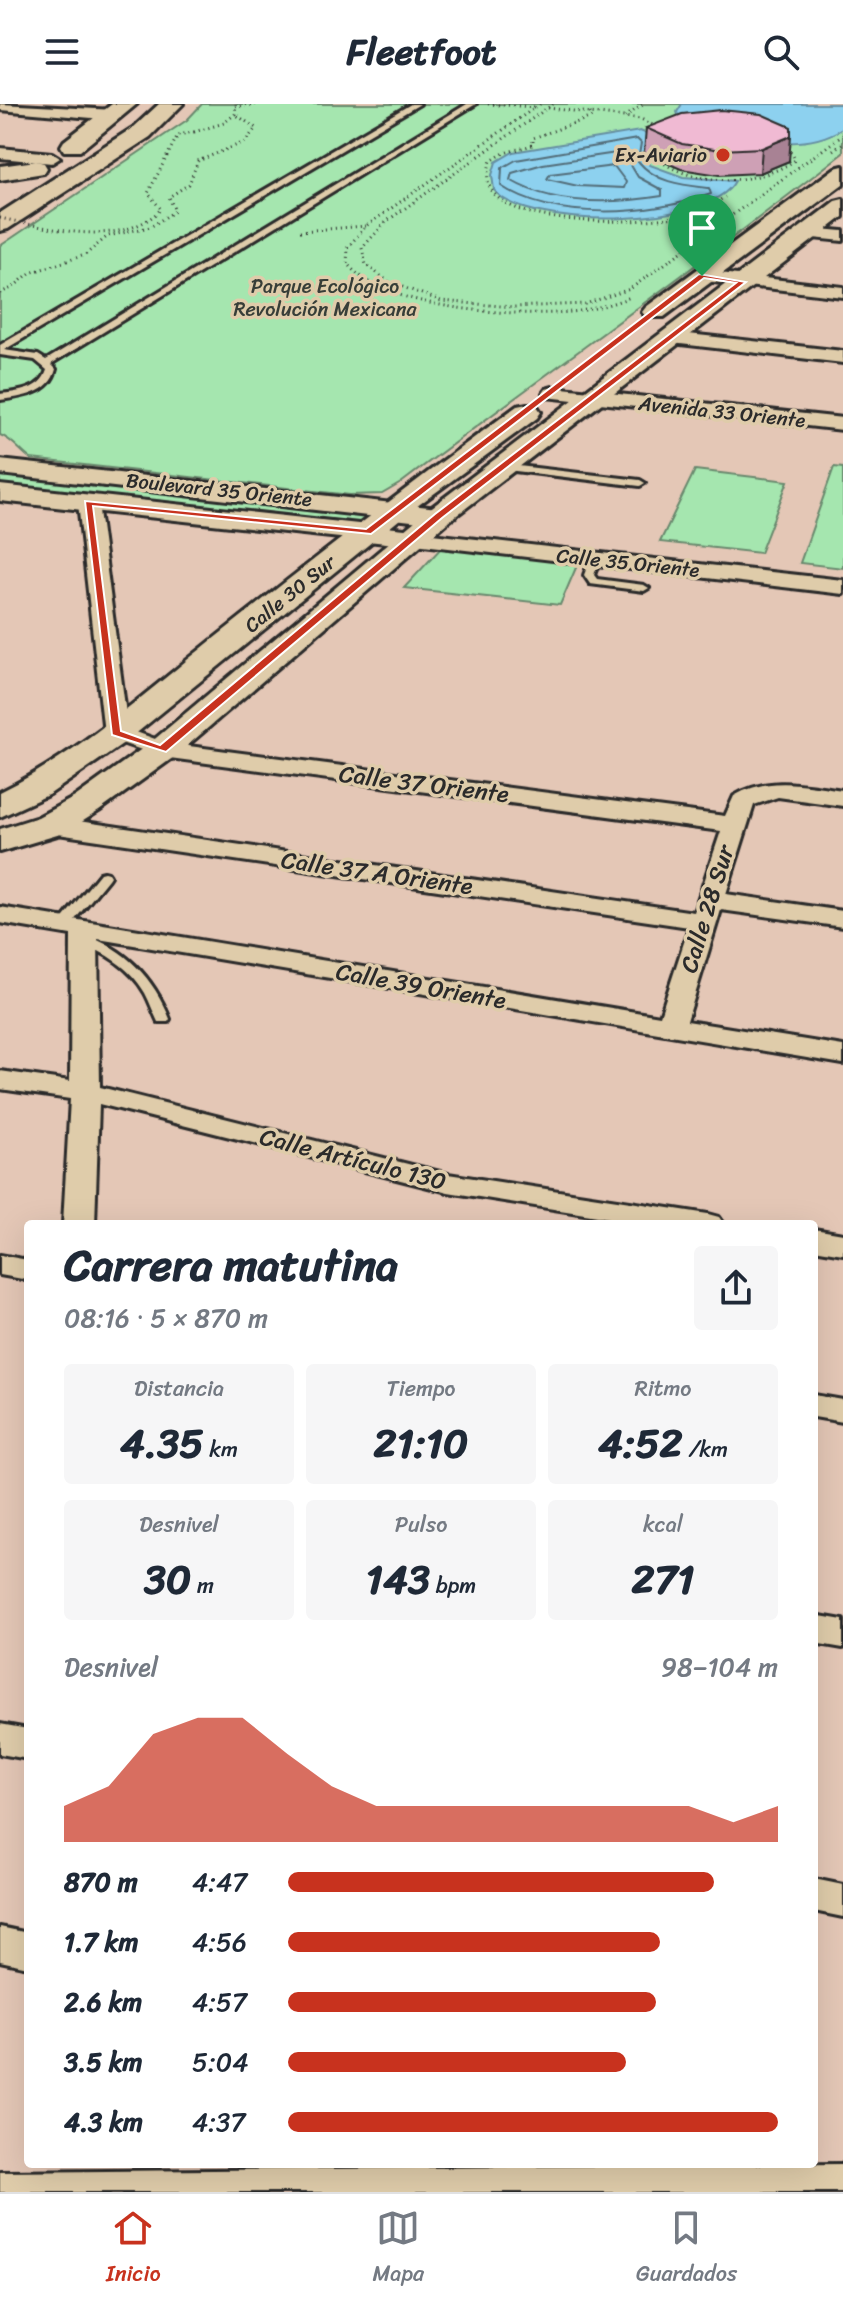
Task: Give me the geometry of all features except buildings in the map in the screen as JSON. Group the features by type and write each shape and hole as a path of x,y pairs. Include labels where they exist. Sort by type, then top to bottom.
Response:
{"main road":[{"path":"0,221 51,192 142,132 172,104"},
{"path":"1,188 44,163 121,110"},
{"path":"640,324 843,173"},
{"path":"1,188 51,192"},
{"path":"1,188 30,205"},
{"name":"Calle 30 Sur","path":"0,841 51,825 87,804 162,750 438,516 843,206"},
{"name":"Calle 30 Sur","path":"0,806 38,787 116,733 395,509 578,373"}],"street":[{"path":"0,105 121,110"},
{"path":"0,153 44,163"},
{"path":"809,233 843,236"},
{"path":"702,276 843,292"},
{"path":"670,338 843,357"},
{"name":"Avenida 33 Oriente","path":"553,393 843,424"},
{"name":"Boulevard 35 Oriente","path":"0,467 438,516"},
{"name":"Boulevard 35 Oriente","path":"0,493 414,538"},
{"path":"88,503 116,733"},
{"name":"Calle 35 Oriente","path":"414,538 843,587"},
{"name":"Calle 37 Oriente","path":"116,733 162,750 734,825"},
{"name":"Calle 28 Sur","path":"670,1028 743,801 752,794 786,791 843,798"},
{"name":"Calle 37 A Oriente","path":"51,825 707,910 843,919"},
{"name":"Calle 39 Oriente","path":"0,915 77,931 843,1055"},
{"path":"77,931 85,1092 79,1220"},
{"name":"Calle Artículo 130","path":"0,1080 85,1092 448,1183 683,1220"},
{"path":"818,1240 843,1244"},
{"path":"0,1265 24,1269"},
{"path":"818,1407 843,1411"},
{"path":"818,1630 843,1634"},
{"path":"0,1739 24,1743"},
{"path":"818,1896 843,1901"},
{"path":"0,1944 24,1949"},
{"path":"0,2192 723,2189 843,2184"}],"lane":[{"path":"0,350 416,104"},
{"path":"47,363 472,104"},
{"path":"0,350 26,354 47,363 52,369 46,383 36,389 1,399"},
{"path":"501,467 640,483"},
{"path":"595,559 589,575 594,582 644,588"},
{"path":"104,876 77,931 112,950 131,965 156,1000 163,1019"}],"path":[{"path":"0,221 79,232 121,229 149,221 161,209 148,193 178,135 224,123 235,114 236,105 259,104"},
{"path":"483,104 538,106"},
{"path":"553,104 387,221 362,248 366,265 389,282 441,301 513,307 585,304 630,289 843,135"},
{"path":"624,117 644,104"},
{"path":"538,106 366,226 348,247 348,266 370,282 398,295 435,305 550,312 589,310 622,302 641,292"},
{"path":"547,108 641,119 678,136"},
{"path":"590,113 592,117 583,122 540,134 533,138 533,145 497,157 486,173 490,193 502,203 522,210 598,221 687,215 713,207 725,197"},
{"path":"0,293 12,288 30,273 85,255 108,236 150,227 175,211 169,197 189,184 198,161 245,142 256,128 235,114"},
{"path":"785,169 795,160 794,152 769,139 725,132 678,136 658,144 653,152 655,159 673,170 728,178 794,170"},
{"path":"818,161 843,143"},
{"path":"259,234 366,226"}],"green space":[{"name":"Parque Ecológico Revolución Mexicana","path":"202,104 843,104 843,153 401,483 382,494 350,495 31,459 0,435 0,246 187,120"},
{"path":"834,467 843,468 843,568 800,563"},
{"path":"695,470 788,481 760,553 660,542"},
{"path":"0,471 376,515 370,525 0,485"},
{"path":"441,548 578,563 560,605 404,588"}],"water":[{"path":"682,104 843,104 843,128 804,142 763,140 680,121 677,112"},
{"path":"640,131 663,140 645,154 650,165 683,177 735,181 719,197 691,208 616,218 540,212 512,203 494,190 492,175 496,162 513,152"}],"place":[{"name":"Ex-Aviario","path":"723,155"}],"route":[{"path":"702,276 742,282 438,516 162,750 116,733 88,503 368,532 702,276"}]}
